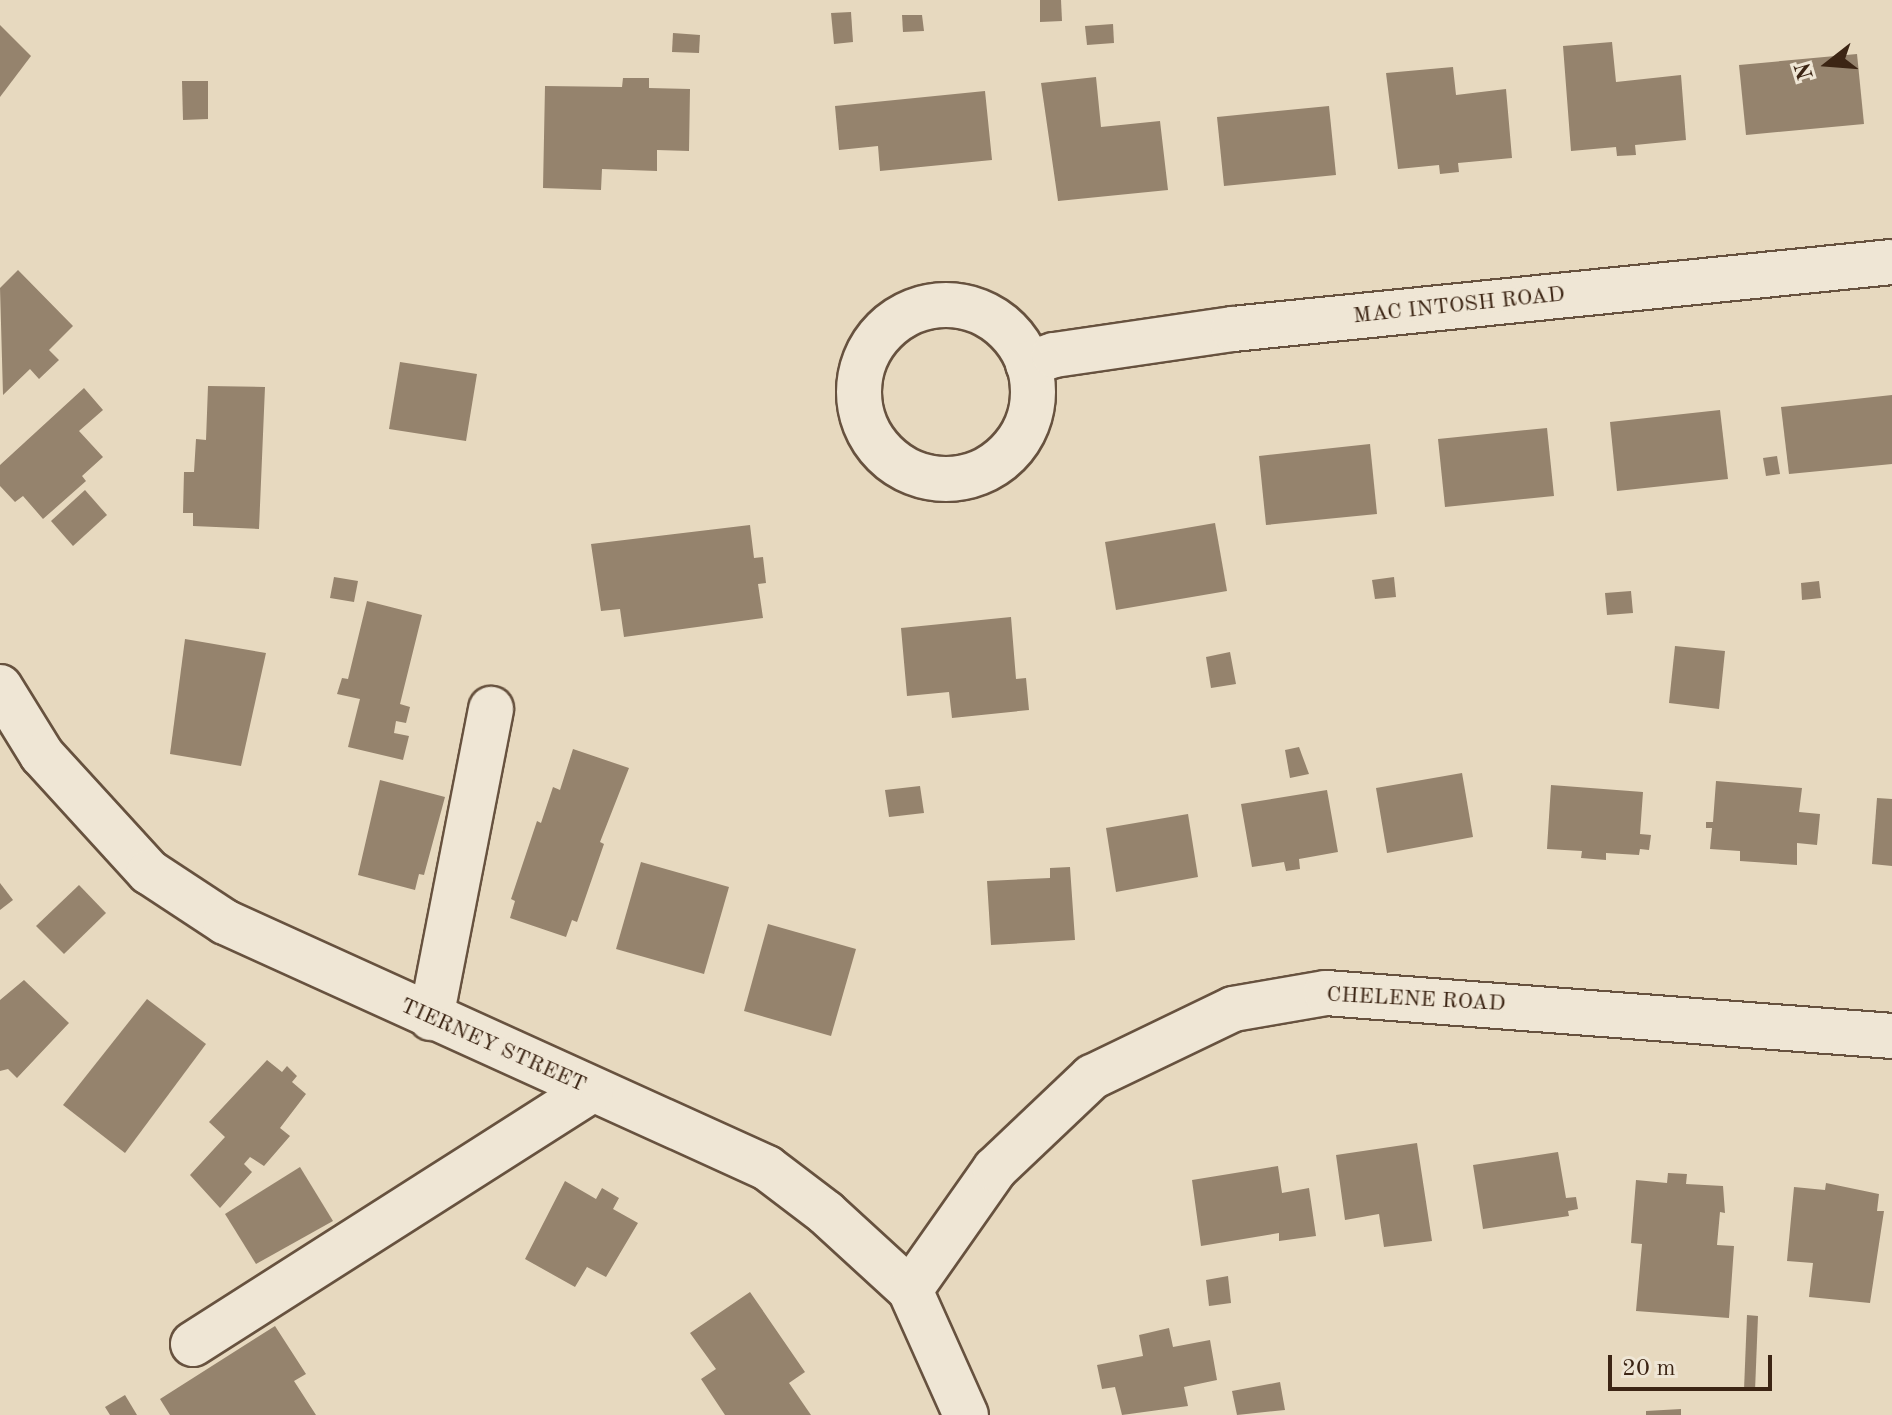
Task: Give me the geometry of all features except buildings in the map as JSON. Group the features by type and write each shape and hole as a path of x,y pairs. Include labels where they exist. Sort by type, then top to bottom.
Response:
{"street":[{"name":"MAC INTOSH ROAD","path":"1028,364 1054,355 1233,329 1892,262"},
{"name":"TIERNEY STREET","path":"0,687 42,755 149,872 225,922 767,1168 826,1213 910,1290 961,1413"},
{"path":"431,1018 491,709"},
{"name":"CHELENE ROAD","path":"910,1290 995,1169 1092,1077 1233,1009 1326,993 1892,1036"},
{"path":"193,1344 591,1090"}]}
